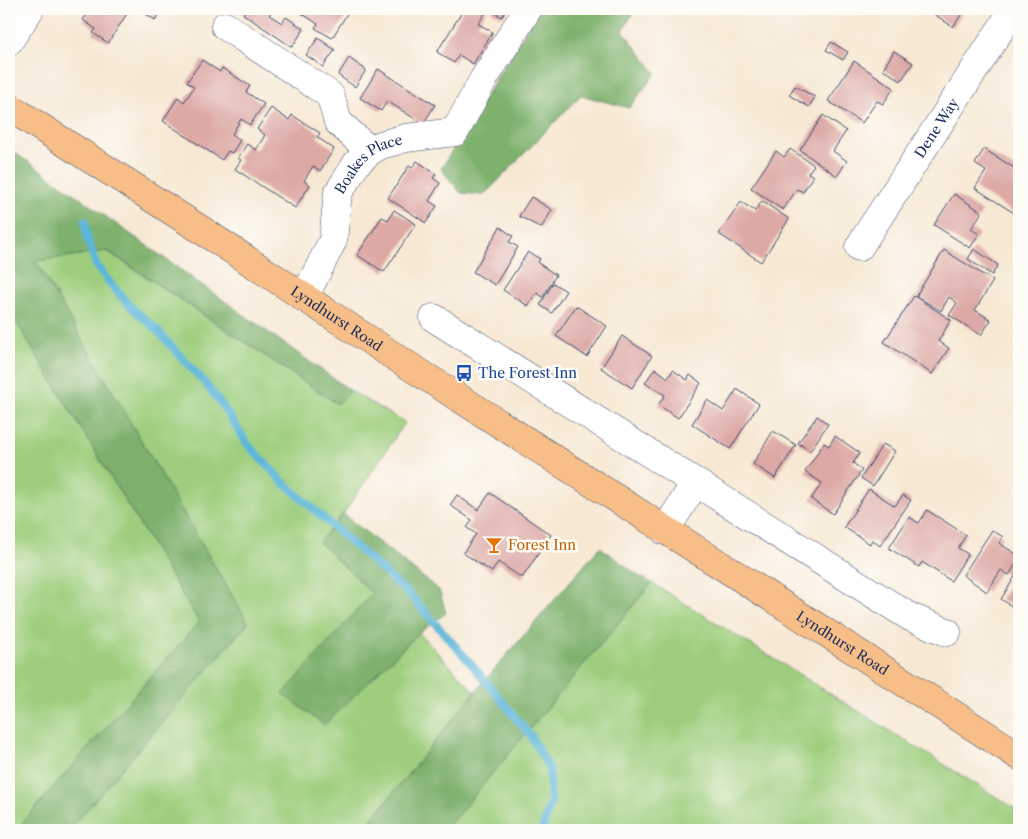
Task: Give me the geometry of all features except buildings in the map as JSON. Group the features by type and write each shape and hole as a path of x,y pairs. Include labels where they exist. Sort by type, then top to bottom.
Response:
{"main road":[{"name":"Lyndhurst Road","path":"9,107 1019,756"}],"street":[{"path":"9,42 30,9"},
{"name":"Boakes Place","path":"304,298 333,240 338,193 357,163 370,151 381,145 406,138 455,132 483,80 528,9"},
{"name":"Dene Way","path":"859,247 1014,9"},
{"path":"225,26 330,95 338,122 370,151"},
{"path":"434,318 910,617 947,632"},
{"path":"665,530 695,483"}],"green space":[{"path":"539,9 635,9 623,31 656,73 629,108 581,95 484,195 461,193 441,169"},
{"path":"9,149 351,391 338,404 108,251 36,261 248,623 69,830 16,830 199,622 9,310"},
{"path":"107,251 338,404 351,391 405,423 343,514 319,542 372,593 324,725 419,633 475,692 363,830 69,830 248,623 36,261"},
{"path":"9,310 199,622 16,830 9,830"},
{"path":"343,514 439,590 446,613 419,633 324,725 283,694 372,593 319,542"},
{"path":"600,547 639,576 652,583 445,830 363,830 475,692"},
{"path":"652,583 1019,811 1019,830 445,830"}],"waterway":[{"path":"85,221 87,238 96,265 133,309 155,328 205,383 249,446 282,481 410,595 473,666 530,735 549,768 551,800 542,830"}],"place":[{"name":"The Forest Inn","path":"464,373"},
{"name":"Forest Inn","path":"494,545"}]}
